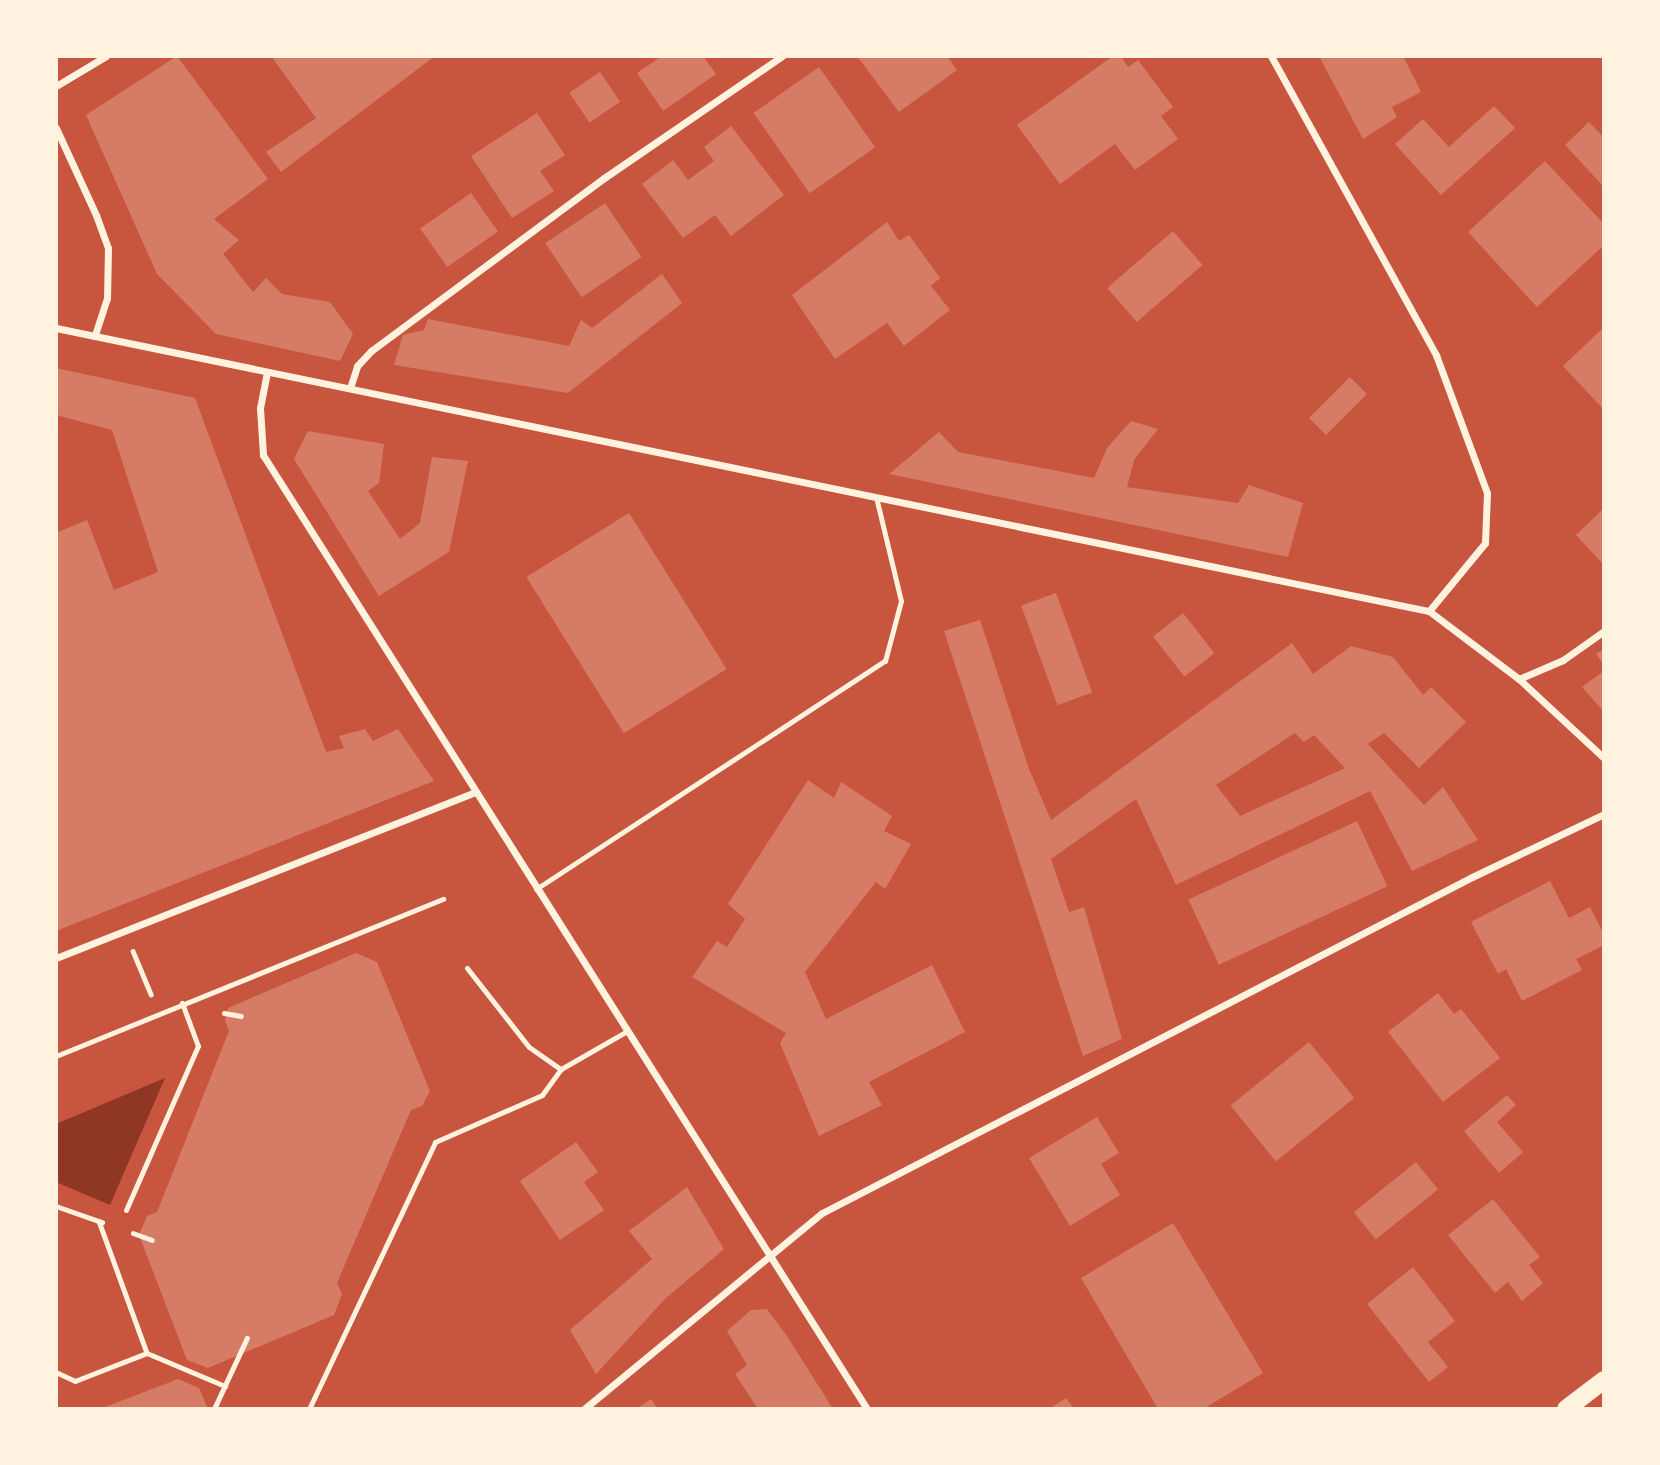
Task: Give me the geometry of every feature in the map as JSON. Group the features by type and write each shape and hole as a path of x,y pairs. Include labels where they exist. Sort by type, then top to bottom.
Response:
{"main road":[{"path":"1566,1409 1604,1380"}],"street":[{"path":"56,86 106,56"},
{"path":"350,388 357,366 371,351 604,178 782,56"},
{"path":"1271,56 1436,355 1487,493 1485,543 1429,611"},
{"path":"56,128 96,215 108,248 107,298 96,337"},
{"path":"56,328 1429,611 1518,679 1604,758"},
{"path":"267,372 260,408 263,455 867,1409"},
{"path":"1518,679 1563,660 1604,631"},
{"path":"56,958 475,792"},
{"path":"584,1409 769,1255 834,1206 1472,877 1604,814"}],"lane":[{"path":"536,889 885,661 901,601 876,497"},
{"path":"56,1056 443,899"},
{"path":"467,968 529,1047 561,1069"},
{"path":"127,1210 198,1046 182,1003"},
{"path":"309,1409 435,1142 542,1095 561,1069 627,1031"}],"path":[{"path":"139,964 144,977"},
{"path":"99,1221 147,1353"},
{"path":"214,1409 247,1338"},
{"path":"56,1372 75,1381 147,1353 225,1386"}],"shaded area":[{"path":"165,1078 110,1205 56,1182 56,1124"}],"building":[{"path":"177,56 268,179 214,219 239,240 223,254 253,292 266,278 282,294 330,302 353,334 340,361 216,334 157,274 86,115"},
{"path":"271,56 435,56 281,172 266,152 316,118"},
{"path":"662,56 703,56 716,74 663,111 637,73"},
{"path":"857,56 947,56 957,70 899,112"},
{"path":"1113,56 1121,56 1128,67 1138,60 1173,107 1161,116 1178,139 1135,170 1115,144 1060,184 1017,125"},
{"path":"1319,56 1403,56 1421,92 1392,107 1397,117 1363,139"},
{"path":"819,67 875,147 810,193 753,113"},
{"path":"600,72 620,102 589,123 569,93"},
{"path":"1494,106 1515,128 1441,195 1395,144 1423,119 1449,147"},
{"path":"537,113 565,155 540,171 554,191 512,218 471,156"},
{"path":"1589,122 1604,138 1604,187 1565,145"},
{"path":"731,126 784,195 731,236 715,215 683,238 642,184 673,160 688,180 714,161 704,147"},
{"path":"1545,161 1604,224 1604,245 1537,307 1468,232"},
{"path":"471,193 498,232 447,267 420,229"},
{"path":"605,203 641,257 582,297 545,243"},
{"path":"887,222 899,241 909,235 940,278 931,286 950,310 904,346 887,323 835,359 792,295"},
{"path":"1173,231 1203,265 1137,322 1107,288"},
{"path":"662,274 682,303 568,393 394,365 403,335 424,330 428,319 569,346 581,320 592,328"},
{"path":"1604,327 1604,405 1602,408 1563,366"},
{"path":"56,368 195,398 326,752 344,748 339,736 365,729 373,741 398,729 434,781 56,931 56,533 87,520 114,590 158,572 112,430 56,415"},
{"path":"1350,377 1367,394 1326,435 1309,418"},
{"path":"1131,421 1158,429 1134,460 1127,487 1238,503 1249,485 1303,503 1288,557 889,474 939,432 958,452 1094,478 1107,448"},
{"path":"308,431 384,444 379,483 368,491 400,539 420,523 432,457 468,461 449,552 379,596 294,459"},
{"path":"1604,508 1604,565 1576,535"},
{"path":"629,513 727,669 624,733 526,577"},
{"path":"1056,593 1092,693 1057,705 1021,606"},
{"path":"1183,613 1214,653 1184,677 1153,636"},
{"path":"980,620 1029,769 1051,820 1292,643 1313,674 1351,646 1393,657 1423,695 1431,687 1466,722 1419,768 1384,733 1368,744 1424,805 1443,787 1478,840 1412,871 1370,791 1176,885 1136,799 1051,859 1069,912 1084,907 1122,1039 1083,1056 944,631","holes":["1295,733 1304,742 1314,735 1345,768 1240,816 1216,785"]},
{"path":"1604,649 1604,665 1596,654"},
{"path":"1604,671 1604,712 1582,687"},
{"path":"808,780 834,798 841,782 892,816 884,831 911,844 885,889 876,882 805,972 826,1019 932,965 965,1032 869,1082 882,1105 819,1136 780,1043 786,1033 692,977 717,941 727,947 745,919 728,904"},
{"path":"1357,821 1387,886 1219,965 1188,900"},
{"path":"1550,881 1569,918 1590,907 1604,935 1604,945 1576,959 1582,970 1522,1001 1506,969 1498,974 1471,922"},
{"path":"356,953 377,962 430,1091 422,1106 411,1110 337,1283 342,1294 334,1315 208,1368 187,1360 139,1235 147,1216 157,1212 229,1031 225,1021 228,1008"},
{"path":"1438,993 1454,1014 1461,1009 1500,1058 1443,1102 1388,1032"},
{"path":"1309,1042 1354,1098 1276,1162 1231,1106"},
{"path":"1507,1095 1516,1105 1497,1122 1523,1152 1499,1173 1464,1131"},
{"path":"1097,1117 1119,1153 1101,1164 1120,1195 1070,1226 1029,1158"},
{"path":"576,1142 598,1172 584,1182 604,1210 560,1240 520,1181"},
{"path":"1416,1162 1438,1189 1376,1240 1354,1212"},
{"path":"687,1187 724,1249 665,1299 596,1374 570,1330 652,1259 629,1231"},
{"path":"1493,1199 1540,1257 1529,1265 1543,1283 1522,1301 1508,1282 1495,1293 1448,1235"},
{"path":"1173,1223 1263,1373 1203,1409 1158,1409 1081,1278"},
{"path":"1413,1267 1455,1321 1428,1342 1448,1367 1429,1382 1367,1304"},
{"path":"767,1309 833,1409 758,1409 735,1374 747,1365 727,1331 751,1310"},
{"path":"178,1379 199,1388 208,1409 100,1409"},
{"path":"1066,1398 1074,1409 1049,1409"},
{"path":"651,1399 658,1409 636,1409"}]}
